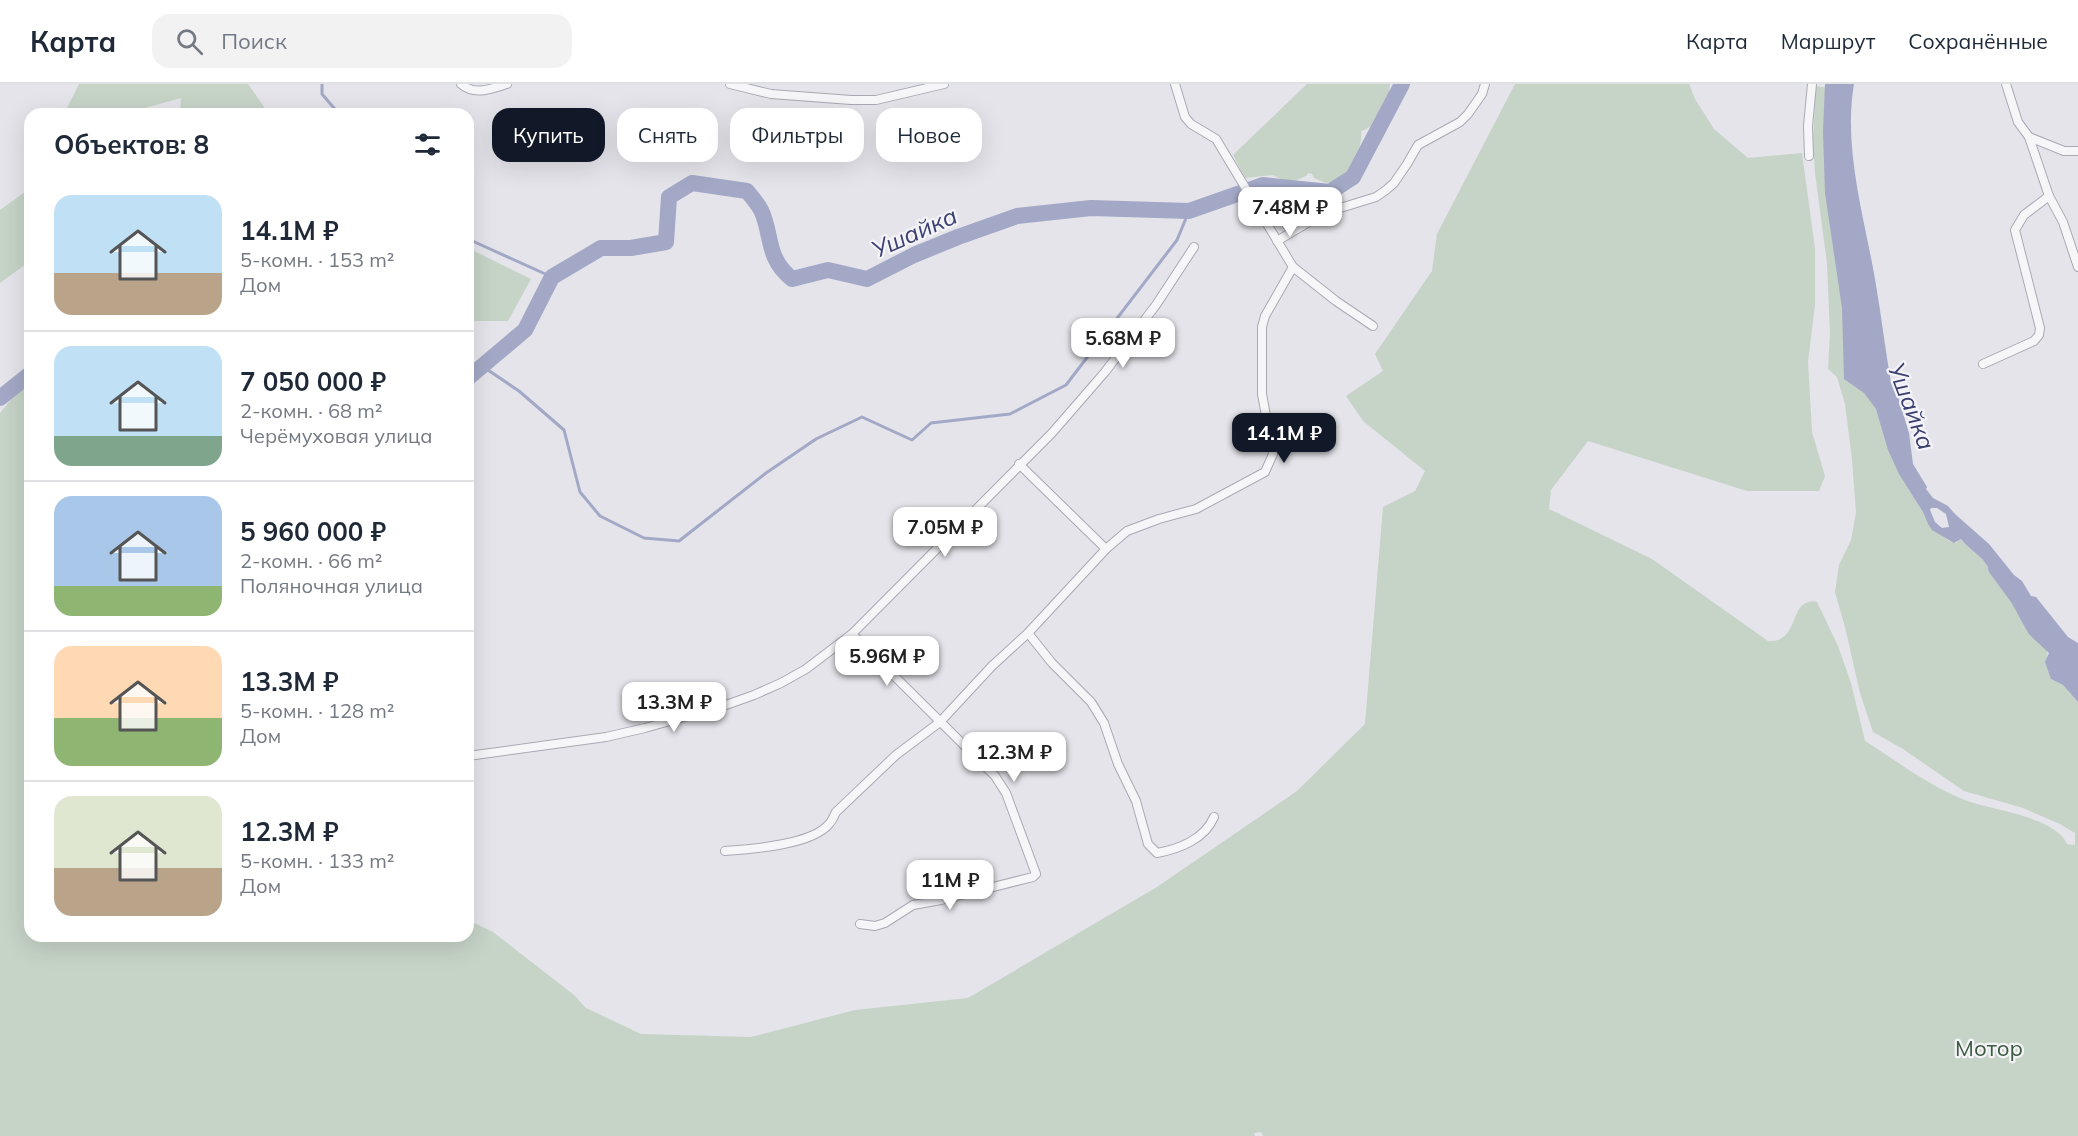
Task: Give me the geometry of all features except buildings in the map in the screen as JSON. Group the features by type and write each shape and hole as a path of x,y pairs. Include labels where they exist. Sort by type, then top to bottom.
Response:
{"street":[{"path":"461,84 468,90 476,92 507,84"},
{"path":"730,84 771,94 876,100 944,84"},
{"path":"1175,84 1185,117 1191,124 1216,139 1293,267 1336,301 1373,326"},
{"path":"1276,241 1324,213 1377,197 1394,183 1418,145 1450,128 1468,114 1482,94 1485,84"},
{"path":"1809,156 1808,126 1812,84"},
{"path":"2006,84 2018,122 2029,137 2049,196 2063,222 2078,267"},
{"path":"2029,137 2064,151 2078,151"},
{"path":"1983,364 2034,341 2039,335 2040,328 2015,230 2024,215 2049,196"},
{"path":"474,755 606,737 726,705 781,683 806,669 852,633 1052,433 1105,372 1156,305 1194,247"},
{"path":"725,851 785,843 812,836 823,830 830,824 836,812 896,755 940,722 992,666 1028,633 1106,549 1127,531 1196,509 1265,472 1273,454 1262,394 1262,327 1265,316 1293,267"},
{"path":"1019,464 1106,549"},
{"path":"852,633 995,776 1006,793 1036,874 1033,877 913,905 874,926 860,924"},
{"path":"1028,633 1052,663 1091,702 1104,723 1118,764 1136,801 1148,844 1157,853 1188,844 1210,828 1214,816"}],"green space":[{"path":"79,84 248,84 265,108 180,108 181,98 145,108 67,108"},
{"path":"1307,84 1390,84 1388,98 1378,119 1367,129 1361,131 1358,154 1350,170 1339,181 1332,183 1320,181 1308,173 1294,181 1285,181 1273,175 1245,178 1233,155"},
{"name":"Мотор","path":"1515,84 1689,84 1695,99 1714,129 1748,158 1802,153 1815,249 1815,305 1808,362 1812,432 1825,476 1819,491 1747,491 1588,441 1551,490 1549,509 1652,559 1768,641 1779,640 1786,635 1801,606 1808,602 1817,602 1838,646 1851,683 1865,741 1919,777 1948,793 2040,822 2061,835 2067,844 2075,845 2075,833 2060,824 2023,808 1964,791 1903,749 1873,732 1860,693 1835,592 1839,565 1851,540 1856,513 1845,404 1837,377 1828,369 1830,334 1827,263 1815,173 1813,141 1816,86 1828,88 1867,391 1877,408 1900,473 1928,524 1949,541 1956,543 1960,539 1999,579 2012,586 2012,592 2044,631 2051,679 2063,685 2078,702 2078,1136 1263,1136 1261,1132 1254,1133 1255,1136 0,1136 0,413 22,386 24,385 24,942 474,942 474,923 493,932 574,995 586,1008 641,1034 751,1037 855,1010 968,998 1157,887 1297,791 1365,724 1383,507 1415,491 1425,471 1363,421 1346,396 1383,371 1375,354 1432,271 1437,234"},
{"path":"24,193 24,265 0,283 0,210"},
{"path":"474,251 531,279 508,321 474,321"}],"water":[{"path":"1825,84 1854,84 1851,133 1856,182 1875,279 1891,383 1894,383 1900,392 1899,400 1909,433 1913,464 1933,498 1948,506 1989,544 2014,575 2022,581 2031,596 2036,597 2068,637 2078,643 2078,702 2063,685 2051,679 2045,662 2049,653 2044,631 2012,592 2012,586 1999,579 1981,557 1961,539 1954,543 1932,530 1899,474 1888,450 1876,409 1864,393 1844,379 1842,308 1825,193 1823,132","holes":["1937,508 1946,514 1949,527 1942,528 1935,522 1930,510"]}],"waterway":[{"path":"322,84 322,94 334,108"},
{"name":"Ушайка","path":"474,373 525,330 552,277 601,248 631,248 666,242 669,197 692,183 747,191 757,203 765,219 777,262 792,279 828,270 867,279 914,255 1017,216 1091,208 1189,211 1263,185 1330,192 1353,177 1402,84"},
{"path":"482,366 519,391 564,430 580,492 600,516 644,538 679,541 766,473 816,439 862,417 912,440 931,423 1010,414 1066,385 1177,240 1189,211"},
{"path":"474,242 552,277"},
{"name":"Ушайка","path":"0,398 24,379"},
{"name":"Ушайка","path":"1996,568 2018,598 2035,629 2066,658 2078,687"}]}
